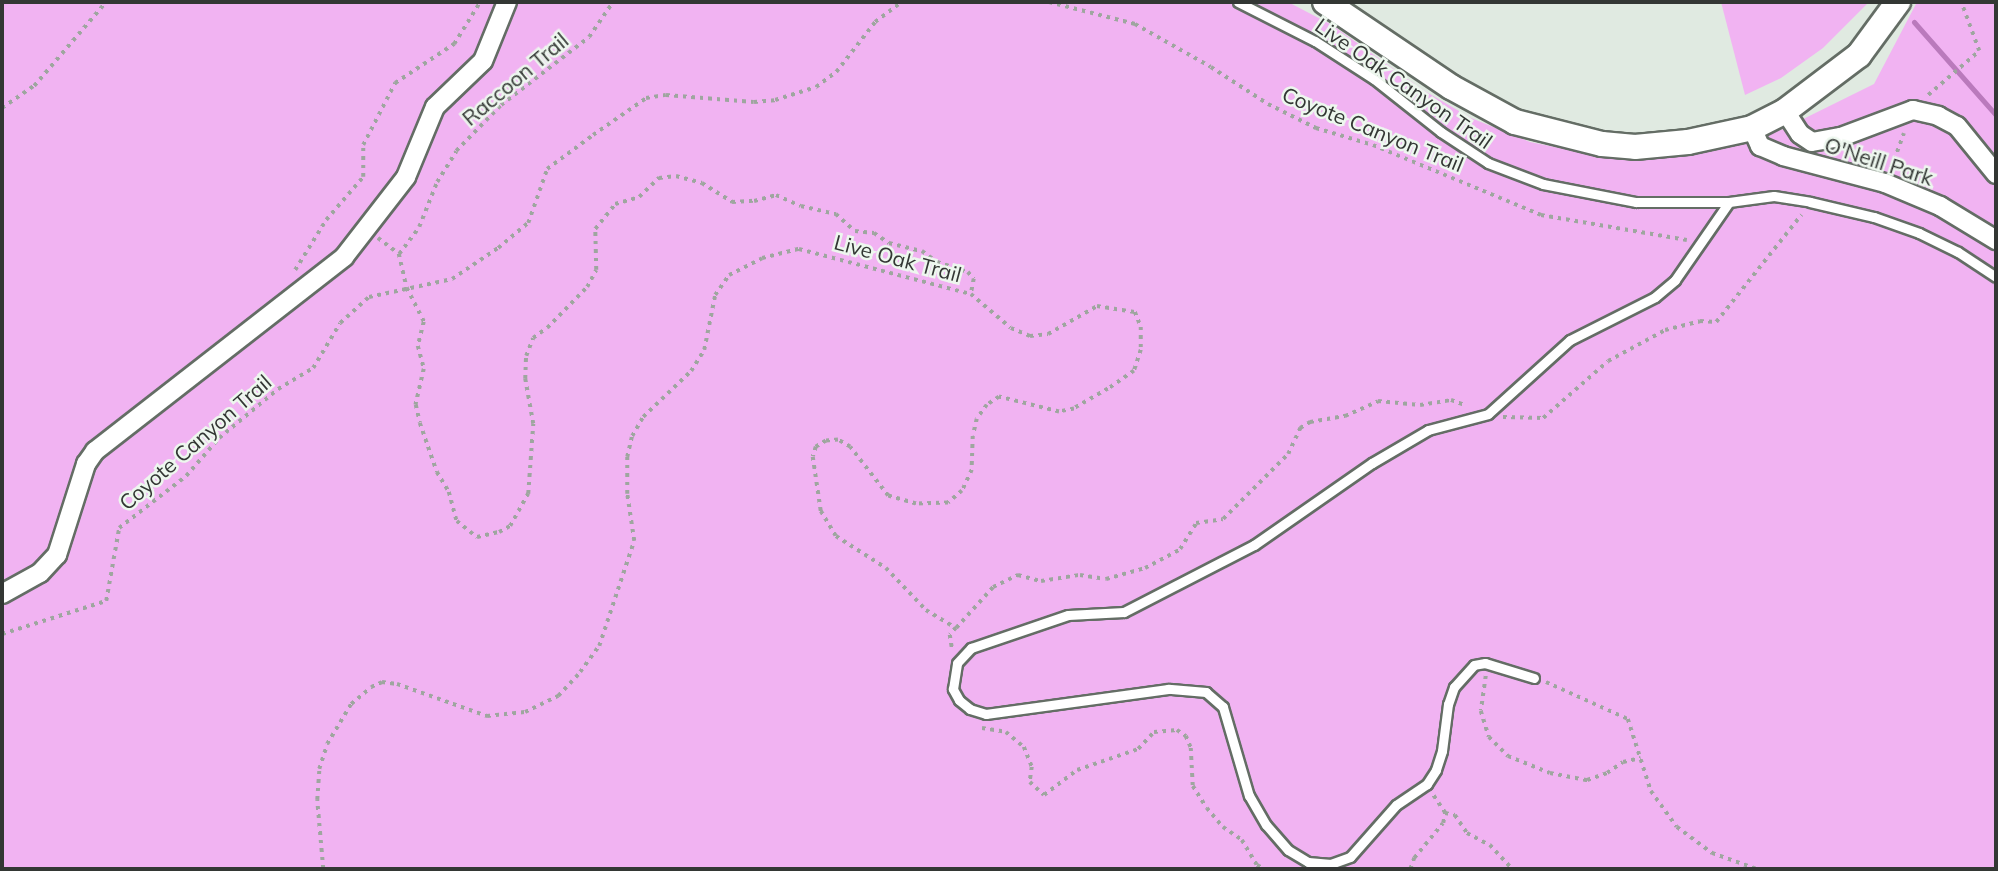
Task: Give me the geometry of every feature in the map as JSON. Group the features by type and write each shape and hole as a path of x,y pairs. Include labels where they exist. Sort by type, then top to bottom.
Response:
{"main road":[{"path":"1325,2 1451,87 1515,122 1602,144 1635,147 1688,142 1752,128 1794,105 1859,55 1898,2"}],"street":[{"path":"2,594 40,573 57,555 86,464 95,452 283,302 344,257 406,177 435,107 483,61 507,2"},
{"name":"O'Neill Park","path":"1794,105 1800,134 1812,142 1832,139 1913,110"},
{"path":"1913,110 1938,116 1957,126 1996,174"},
{"name":"O'Neill Park","path":"1752,128 1760,146 1885,183 1940,206 1996,240"},
{"path":"1826,167 1832,139"}],"lane":[{"name":"Live Oak Canyon Trail","path":"1238,2 1325,47 1374,79 1441,132 1488,163 1543,184 1636,202 1729,202 1774,196 1874,216 1958,252 1996,277"},
{"path":"1534,678 1485,663 1474,665 1454,687 1448,704 1442,751 1436,770 1427,784 1396,805 1350,857 1331,864 1308,862 1288,850 1266,825 1248,796 1223,707 1206,692 1168,689 986,714 970,709 953,689 957,663 963,654 983,642 1068,615 1124,612 1254,545 1372,463 1428,430 1488,414 1570,340 1655,297 1675,280 1729,202"}],"path":[{"path":"2,108 34,86 106,2"},
{"path":"283,302 281,291 306,257 326,220 363,177 363,145 395,83 454,44 480,2"},
{"name":"Raccoon Trail","path":"399,254 419,227 437,182 456,151 501,105 589,37 613,2"},
{"name":"Coyote Canyon Trail","path":"2,634 106,601 119,528 186,476 219,438 278,389 313,368 340,323 369,297 452,279 498,248 528,223 547,169 646,98 666,95 754,102 775,100 816,87 836,72 875,22 902,2"},
{"name":"Coyote Canyon Trail","path":"1049,2 1135,24 1212,67 1268,104 1316,128 1373,145 1541,215 1684,239 1699,248"},
{"path":"1892,163 1913,110 1943,79 1979,51 1961,2"},
{"path":"367,229 399,254 407,288 424,322 418,346 424,369 416,405 420,423 437,472 449,492 457,521 477,537 499,532 510,526 528,494 533,424 525,368 533,338 547,328 587,287 596,270 595,229 615,204 639,197 659,178 676,176 702,183 732,202 754,201 776,195 801,206 836,214 855,231 874,233 890,243 922,251 937,262 968,272 974,279 971,294"},
{"name":"Live Oak Trail","path":"323,869 317,800 319,769 327,744 351,704 370,687 382,682 397,684 486,716 525,712 558,695 599,646 634,541 627,494 627,457 632,436 643,417 691,370 704,350 715,295 729,275 762,258 799,249 971,294 1012,328 1030,336 1048,334 1097,306 1135,312 1141,327 1141,350 1134,371 1074,409 1059,412 999,397 987,405 977,419 973,436 972,470 962,491 948,503 916,504 888,496 850,447 838,440 826,441 816,447 813,457 821,511 836,536 886,568 926,610 956,628 950,635 957,663"},
{"path":"1485,663 1481,711 1489,737 1507,756 1550,773 1587,780 1607,773 1623,762 1641,758"},
{"path":"1534,678 1573,691 1628,719 1651,791 1677,827 1712,853 1757,869"},
{"path":"970,709 983,729 1006,732 1024,747 1032,767 1030,782 1044,795 1077,769 1138,749 1154,732 1177,730 1186,736 1191,748 1193,786 1223,828 1242,840 1257,865 1265,869"},
{"path":"1410,869 1414,858 1443,823 1445,813 1427,784"},
{"path":"1445,813 1455,815 1467,833 1490,845 1512,869"}],"shaded area":[{"path":"2,2 1288,2 1332,25 1423,90 1471,118 1530,142 1595,155 1648,159 1714,150 1781,130 1874,84 1917,2 1996,2 1996,869 2,869"},
{"path":"1721,2 1869,2 1823,48 1781,78 1745,95"}],"waterway":[{"path":"1914,22 1996,115"}]}
